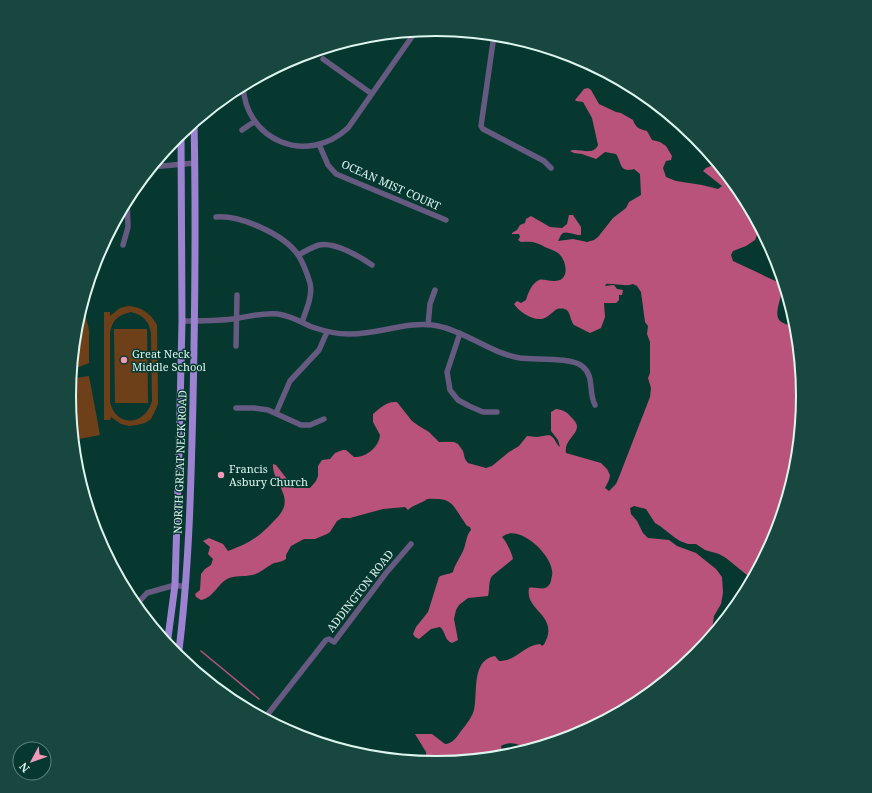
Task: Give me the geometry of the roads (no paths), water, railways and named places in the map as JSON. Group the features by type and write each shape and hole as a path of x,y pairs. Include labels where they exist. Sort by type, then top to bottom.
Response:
{"main road":[{"name":"NORTH GREAT NECK ROAD","path":"179,649 186,587 190,505 195,321 194,129"},
{"name":"NORTH GREAT NECK ROAD","path":"168,637 174,585 182,321 181,142"}],"street":[{"path":"244,92 247,106 255,121 270,136 281,142 304,146 319,144 336,138 348,128 412,37"},
{"path":"493,41 481,126 483,129 544,161 551,168"},
{"path":"323,59 372,94"},
{"path":"242,130 255,121"},
{"name":"OCEAN MIST COURT","path":"319,144 328,165 336,174 446,220"},
{"path":"159,166 195,162"},
{"path":"123,245 128,227 127,210"},
{"path":"216,217 227,216 264,229 281,238 298,255 310,284 310,300 302,322"},
{"path":"298,255 318,245 330,246 357,255 372,266"},
{"path":"428,325 430,304 435,290"},
{"path":"236,346 237,295"},
{"path":"182,321 237,318 270,314 286,316 327,332 357,334 401,326 428,325 449,329 491,349 508,355 529,359 572,361 581,364 589,374 591,394 595,405"},
{"path":"276,413 290,381 318,350 327,332"},
{"path":"460,333 447,372 450,390 458,400 468,406 483,412 497,412"},
{"path":"236,408 259,408 276,413 301,425 310,425 324,419"},
{"name":"ADDINGTON ROAD","path":"267,715 326,640 334,642 386,573 411,544"},
{"path":"139,601 147,593 174,585 186,587"}],"waterway":[{"path":"201,651 259,699"}],"place":[{"name":"Great Neck Middle School","path":"124,360"},
{"name":"Francis Asbury Church","path":"221,475"}]}
